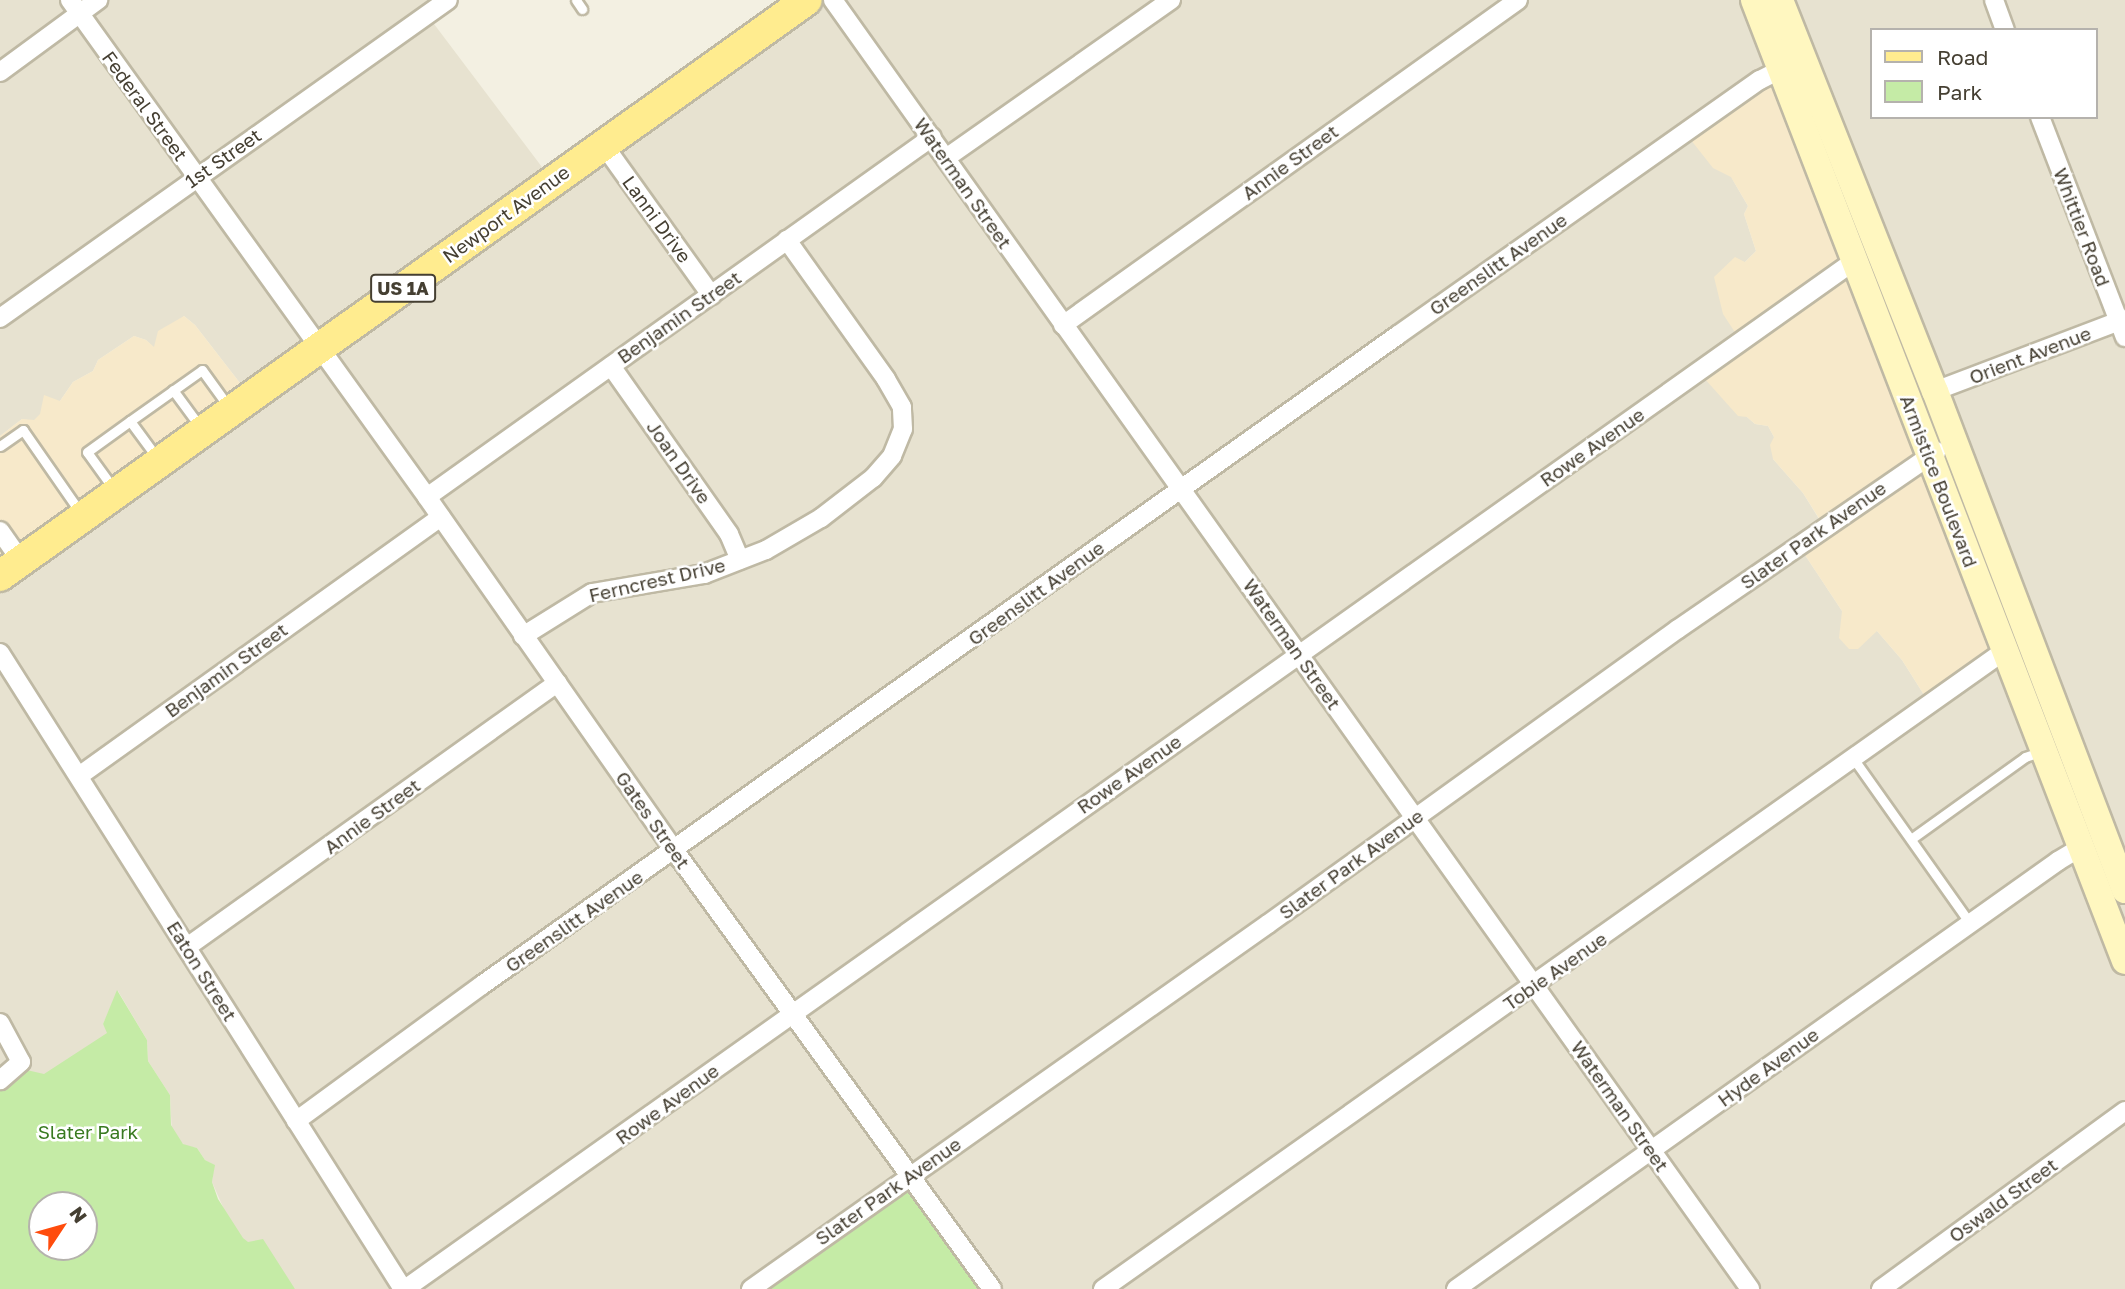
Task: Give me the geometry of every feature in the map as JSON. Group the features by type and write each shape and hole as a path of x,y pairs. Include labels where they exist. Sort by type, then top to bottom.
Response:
{"main road":[{"name":"Newport Avenue","path":"10,568 807,0"},
{"name":"Armistice Boulevard","path":"1754,0 2125,961"},
{"name":"Armistice Boulevard","path":"1780,0 1935,391 2125,890"}],"street":[{"path":"0,72 75,7 98,0"},
{"name":"1st Street","path":"0,318 448,0"},
{"name":"Waterman Street","path":"833,0 1750,1289"},
{"path":"946,158 1171,0"},
{"name":"Annie Street","path":"1063,325 1518,0"},
{"path":"1994,0 2005,28"},
{"name":"Federal Street","path":"75,7 319,349"},
{"name":"Greenslitt Avenue","path":"296,1121 1738,95 1780,71"},
{"name":"Whittier Road","path":"2041,119 2123,326"},
{"name":"Benjamin Street","path":"427,497 932,137"},
{"name":"Lanni Drive","path":"603,144 711,295"},
{"name":"Ferncrest Drive","path":"523,636 592,593 704,574 800,531 873,478 892,456 903,429 902,407 886,379 787,240"},
{"name":"Rowe Avenue","path":"404,1289 1854,261"},
{"name":"Orient Avenue","path":"1935,391 2123,326"},
{"name":"Gates Street","path":"319,349 427,497 674,850 992,1289"},
{"name":"Joan Drive","path":"611,366 729,534 740,560"},
{"name":"Slater Park Avenue","path":"751,1289 1678,629 1929,455 1954,443"},
{"name":"Benjamin Street","path":"79,776 441,517"},
{"path":"0,531 10,568"},
{"name":"Tobie Avenue","path":"1103,1289 2004,651"},
{"name":"Eaton Street","path":"0,653 404,1289"},
{"name":"Annie Street","path":"187,947 557,682"},
{"name":"Hyde Avenue","path":"1456,1289 2081,847"},
{"path":"0,1023 22,1062 0,1080"},
{"name":"Oswald Street","path":"1881,1289 2125,1111"}],"lane":[{"path":"576,0 582,9"},
{"path":"117,493 87,452 202,370 232,410"},
{"path":"173,390 203,431"},
{"path":"130,421 160,462"},
{"path":"0,446 23,430 83,516"},
{"path":"1911,839 2025,757 2043,751"},
{"path":"1853,758 1970,923"}],"shaded area":[{"path":"0,0 449,0 428,16 551,179 809,0 2125,0 2125,1289 295,1289 233,1230 212,1182 214,1165 205,1160 197,1148 186,1146 172,1135 170,1095 148,1061 147,1040 118,991 103,1024 110,1037 80,1086 0,1081 0,576 250,396 195,325 184,316 154,348 146,340 134,336 98,360 93,371 73,382 60,401 34,421 22,419 0,436","holes":["1731,177 1929,468 1931,706 1902,660 1877,631 1842,611 1803,552 1827,532 1803,493 1773,459 1774,437 1768,426 1755,424 1747,417 1745,262 1756,251 1744,214 1748,206"]},
{"path":"1772,76 2000,650 1931,706 1902,660 1877,631 1858,649 1849,649 1839,638 1842,611 1803,552 1827,531 1803,493 1773,459 1770,445 1774,437 1768,426 1755,424 1747,417 1738,416 1704,378 1744,346 1723,314 1714,277 1735,257 1745,262 1756,251 1744,214 1748,206 1731,177 1713,168 1687,135"},
{"path":"184,316 195,325 250,396 0,576 0,436 22,419 34,420 40,414 44,395 60,401 73,382 93,371 98,360 134,336 146,340 154,347 158,331"}],"green space":[{"name":"Slater Park","path":"117,990 147,1040 148,1061 170,1095 171,1125 183,1144 197,1148 205,1160 215,1165 212,1182 218,1199 243,1238 248,1242 263,1239 295,1289 0,1289 0,1081 18,1068 44,1074 107,1033 103,1024"},
{"path":"909,1183 985,1289 756,1289"}]}
